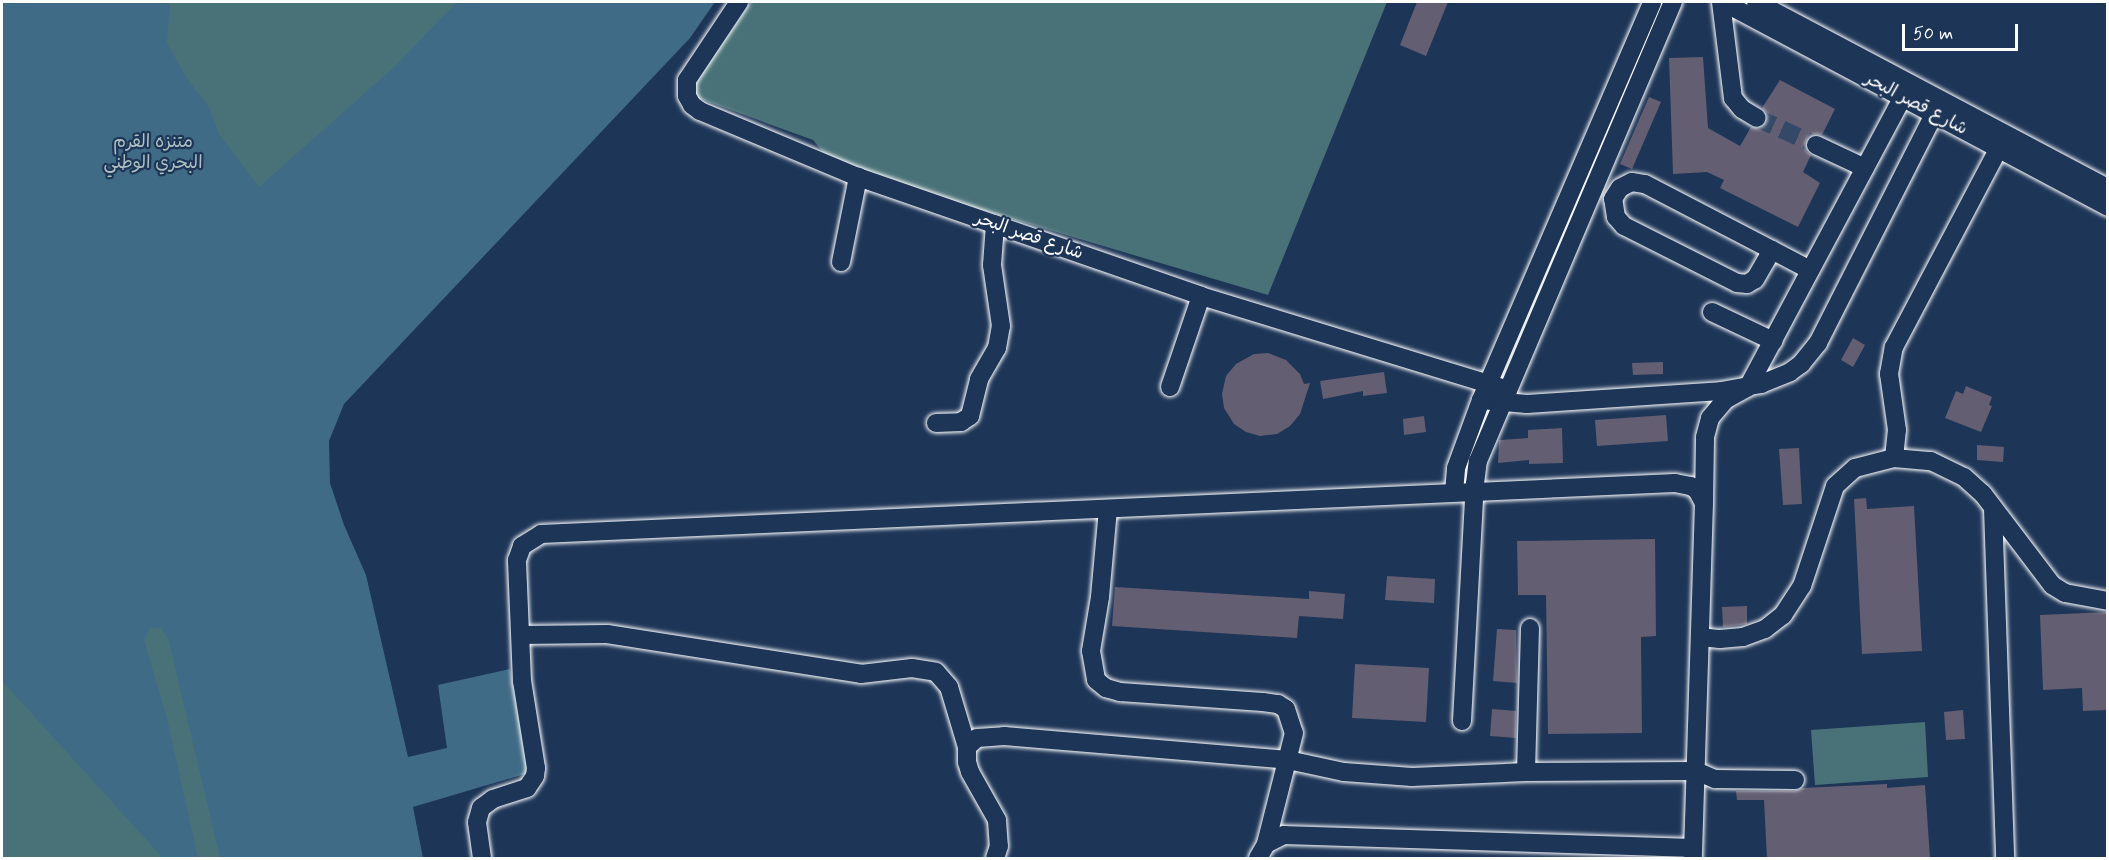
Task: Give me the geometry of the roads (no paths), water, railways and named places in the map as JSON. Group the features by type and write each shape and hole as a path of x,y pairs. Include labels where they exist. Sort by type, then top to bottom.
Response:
{"street":[{"name":"شارع قصر البحر","path":"739,2 689,75 686,91 692,105 700,111 858,177 1201,296 1485,392 1506,397 1661,395 1748,387"},
{"path":"1462,722 1474,492 1478,461 1506,397 1613,116 1652,2"},
{"path":"1454,492 1456,468 1485,392 1613,116 1673,2"},
{"name":"شارع قصر البحر","path":"1722,2 1934,114 2108,188"},
{"path":"1722,2 1733,98 1742,109 1757,118"},
{"name":"شارع قصر البحر","path":"1756,2 2002,141 2108,207"},
{"path":"1748,387 1903,97"},
{"path":"1262,851 1284,835 1693,853 1705,437 1710,418 1725,400 1748,387 1790,372 1801,364 1818,343 1934,114"},
{"path":"1894,458 1897,430 1888,374 1894,347 2002,141"},
{"path":"1816,145 1865,168"},
{"path":"841,262 858,177"},
{"path":"1772,250 1755,279 1747,284 1737,283 1624,226 1616,217 1613,199 1625,185 1645,184 1772,250 1810,270"},
{"path":"936,423 961,422 970,416 979,379 997,348 1001,326 992,265 995,224"},
{"path":"1170,387 1201,296"},
{"path":"1712,312 1773,341"},
{"path":"1700,637 1720,639 1743,637 1765,629 1783,615 1802,586 1835,486 1856,468 1894,458 1931,461 1954,471 1974,485 2052,585 2065,593 2108,601"},
{"path":"482,858 477,822 482,808 492,799 526,788 535,776 536,768 523,689 517,560 522,546 541,534 1683,483 1697,490 1704,503"},
{"path":"1108,508 1100,597 1091,651 1096,680 1106,688 1120,692 1278,704 1286,709 1294,732 1262,851"},
{"path":"1994,509 2005,858"},
{"path":"1526,772 1530,628"},
{"path":"521,635 607,634 861,674 912,668 936,672 949,687 968,747 967,762 970,772 997,820 999,846 995,858"},
{"path":"968,747 977,738 1004,736 1288,760 1344,772 1412,777 1526,772 1696,771 1715,779 1794,780"}],"water":[{"path":"2,2 170,2 167,43 188,80 209,107 219,134 259,187 393,68 457,2 715,2 690,38 344,404 329,441 330,483 344,525 366,575 408,757 447,748 438,685 510,669 528,773 413,807 423,858 220,858 168,638 161,628 150,628 144,640 167,718 198,858 163,858 2,681"}],"tunnel":[{"path":"1757,118 1816,145"}],"park label":[{"name":"متنزه القرم البحري الوطني","path":"153,153"}]}
